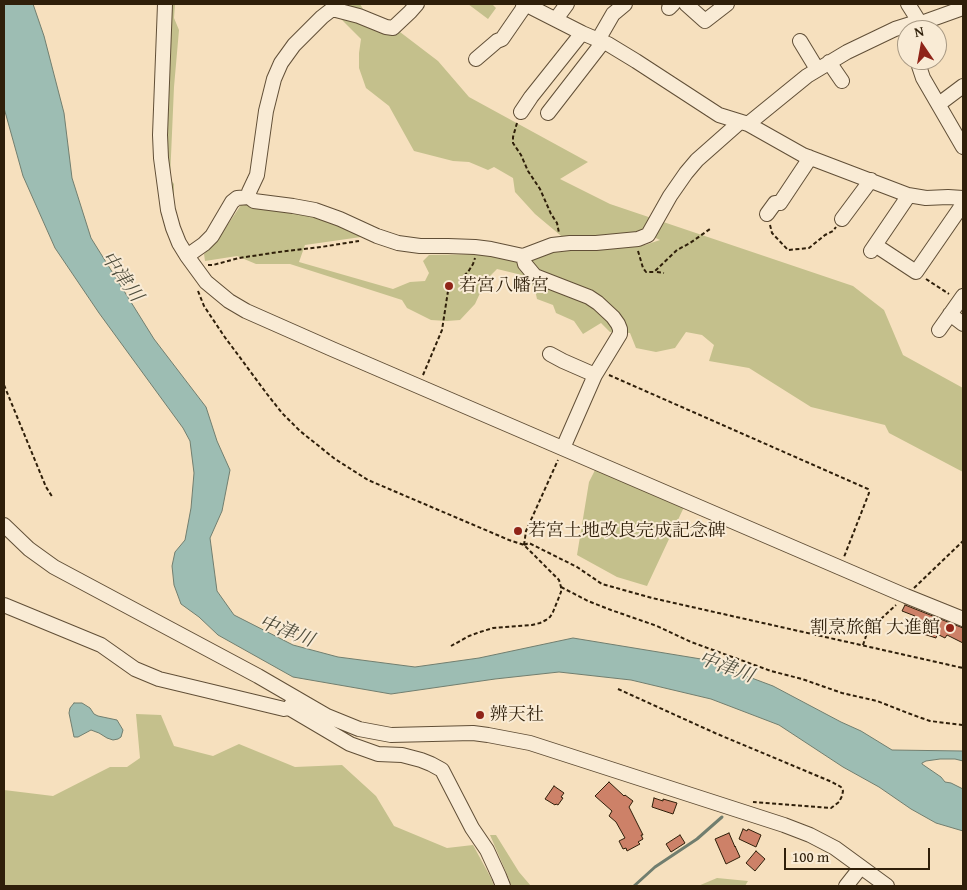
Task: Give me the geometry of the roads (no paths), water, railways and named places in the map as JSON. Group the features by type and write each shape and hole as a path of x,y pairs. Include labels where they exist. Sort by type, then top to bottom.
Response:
{"street":[{"path":"165,4 160,135 164,187 173,228 179,243 206,282 229,301 246,311 840,568 963,619"},
{"path":"316,4 325,15"},
{"path":"249,197 257,175 266,111 274,79 281,63 294,45 331,10 357,10 392,28 417,4"},
{"path":"476,59 502,39 525,4 636,61 719,115 744,123 803,155 908,195 926,198 963,198"},
{"path":"556,19 567,4"},
{"path":"548,113 570,90 600,41 613,14 625,4"},
{"path":"686,4 705,21"},
{"path":"694,30 727,4"},
{"path":"908,4 916,20"},
{"path":"934,20 963,8"},
{"path":"190,260 212,236 232,202 237,198 249,197 254,202 315,210 377,236 398,242 420,246 491,249 523,256 552,245 596,243 634,239 648,235 670,196 697,160 807,76 897,28"},
{"path":"485,32 495,43"},
{"path":"521,112 582,33"},
{"path":"800,41 823,66 842,81"},
{"path":"920,70 923,78 963,147"},
{"path":"939,104 963,86"},
{"path":"951,126 963,118"},
{"path":"767,214 775,203 780,203 808,162 809,157"},
{"path":"842,219 871,180"},
{"path":"908,195 873,248 916,272 933,242 963,204"},
{"path":"523,256 525,264 535,276 589,297 606,309 618,324 620,334 596,373 563,448"},
{"path":"939,330 961,298"},
{"path":"950,314 963,324"},
{"path":"550,354 563,361 596,373"},
{"path":"4,525 29,549 54,567 250,672 350,744 378,754 402,755 420,760 442,770 472,828 487,850 502,886"},
{"path":"4,605 100,645 135,670 159,679 284,709 292,703"},
{"path":"292,703 359,730 391,735 473,733 530,743 810,835 835,848 887,886"},
{"path":"846,886 861,867"}],"water":[{"path":"4,4 33,4 44,36 64,113 72,178 91,238 154,339 206,407 217,441 230,470 222,511 210,538 217,591 234,615 293,645 338,657 415,667 479,658 573,638 701,659 773,686 861,731 892,750 963,751 963,761 940,759 926,761 922,764 945,782 963,789 963,831 936,823 911,809 779,725 711,699 631,680 559,672 391,694 293,677 218,635 199,617 181,604 174,585 172,566 175,552 185,540 191,508 194,473 190,441 183,428 99,313 55,248 23,176 4,108"},
{"path":"74,703 82,703 98,716 117,720 123,730 121,737 113,740 91,730 78,737 74,737 69,713"}],"waterway":[{"path":"634,886 655,867 697,839 722,817"}],"place":[{"name":"若宮八幡宮","path":"449,286"},
{"name":"若宮土地改良完成記念碑","path":"518,531"},
{"name":"割烹旅館 大進館","path":"950,628"},
{"name":"辨天社","path":"480,715"}],"water label":[{"name":"中津川","path":"121,277"},
{"name":"中津川","path":"286,632"},
{"name":"中津川","path":"726,668"}]}
